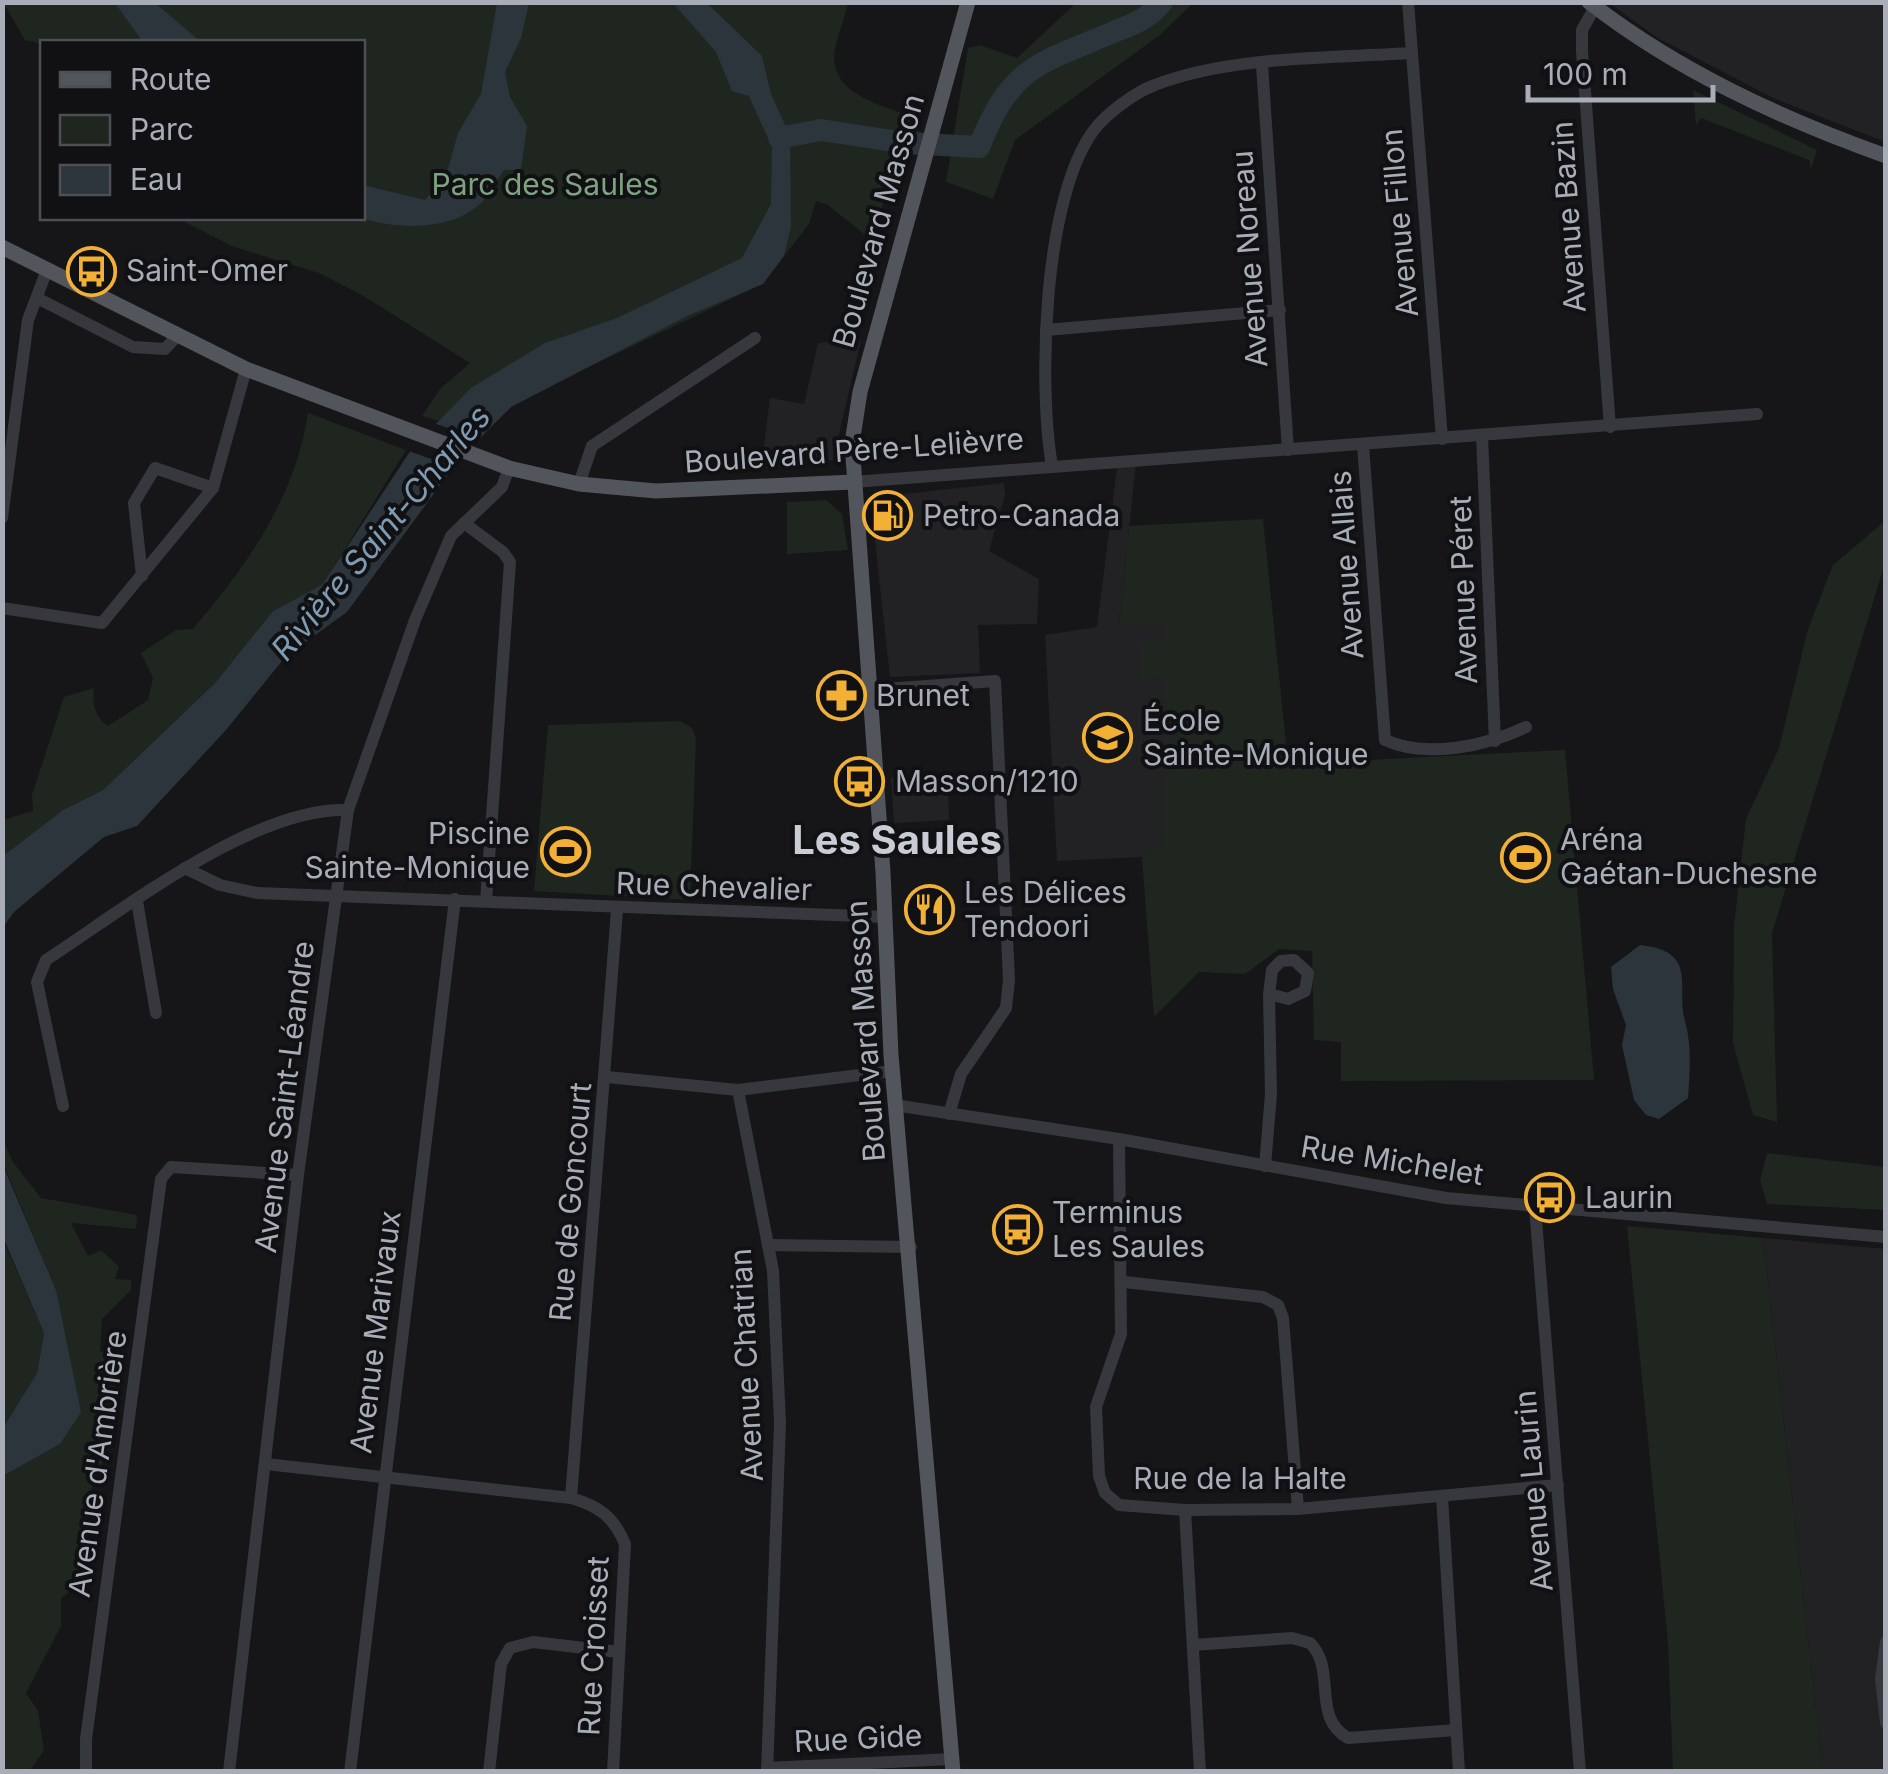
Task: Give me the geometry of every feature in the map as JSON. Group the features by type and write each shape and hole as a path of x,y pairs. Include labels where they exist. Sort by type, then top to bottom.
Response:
{"main road":[{"name":"Boulevard Masson","path":"953,1765 911,1247 894,1105 886,917 852,443 860,392 968,2"},
{"path":"1592,5 1724,88 1793,121 1886,156"},
{"name":"Boulevard Père-Lelièvre","path":"2,247 246,369 509,468 579,484 656,491 853,482"}],"street":[{"name":"Avenue Fillon","path":"1408,2 1442,439"},
{"name":"Avenue Bazin","path":"1592,5 1582,30 1582,51 1610,427"},
{"path":"1052,466 1046,435 1045,310 1069,182 1094,130 1152,86 1208,70 1412,53"},
{"name":"Avenue Noreau","path":"1262,65 1288,450"},
{"path":"2,518 28,320 47,270"},
{"path":"37,298 133,346 165,349 177,336"},
{"path":"1046,330 1280,310"},
{"path":"579,484 592,446 755,338"},
{"path":"2,608 102,623 214,488 246,369"},
{"name":"Boulevard Père-Lelièvre","path":"853,482 1757,414"},
{"name":"Avenue Péret","path":"1482,436 1495,741"},
{"name":"Avenue Allais","path":"1363,446 1385,740 1400,747 1495,741"},
{"path":"142,576 134,504 155,468 214,488"},
{"name":"Avenue Saint-Léandre","path":"229,1772 298,1175 348,810 415,620 451,536 502,487 509,468"},
{"path":"464,523 504,552 510,562 486,902"},
{"path":"870,690 996,681 1009,980 1006,1008 961,1074 949,1114"},
{"path":"1495,741 1526,727"},
{"path":"62,1106 37,974 46,960 186,868 298,817 326,809 348,810"},
{"name":"Rue Chevalier","path":"186,868 238,890 617,910 886,917"},
{"name":"Avenue Marivaux","path":"350,1772 455,899"},
{"path":"137,901 156,1013"},
{"name":"Rue de Goncourt","path":"571,1498 607,1077 617,910"},
{"path":"1265,1166 1271,1094 1269,994"},
{"path":"607,1077 738,1090 892,1071"},
{"name":"Avenue Chatrian","path":"738,1090 768,1246 780,1424 767,1770"},
{"name":"Rue Michelet","path":"894,1105 1119,1139 1427,1195 1886,1236"},
{"name":"Rue de la Halte","path":"1119,1139 1124,1282 1121,1334 1096,1406 1099,1476 1106,1493 1119,1505 1185,1510 1298,1508 1558,1485"},
{"name":"Avenue d'Ambrière","path":"86,1772 86,1739 161,1179 171,1167 298,1175"},
{"name":"Avenue Laurin","path":"1534,1207 1580,1772"},
{"path":"768,1246 911,1247"},
{"path":"1124,1282 1263,1297 1278,1305 1284,1318 1298,1508"},
{"name":"Rue Croisset","path":"266,1464 571,1498 596,1506 617,1525 625,1544 614,1772"},
{"path":"1442,1496 1459,1772"},
{"path":"1185,1510 1200,1772"},
{"path":"1192,1644 1292,1638 1310,1643 1322,1661 1328,1720 1348,1738 1456,1730"},
{"path":"488,1772 500,1664 510,1648 534,1642 619,1652"},
{"path":"1886,1642 1881,1679 1886,1723"},
{"name":"Rue Gide","path":"767,1770 953,1765"}],"shaded area":[{"path":"1609,3 1885,3 1885,142 1773,98 1658,38"},
{"path":"861,340 833,460 761,469 770,398 804,404 818,343"},
{"name":"École Sainte-Monique","path":"1136,463 1119,622 1165,625 1165,841 1142,857 1057,861 1045,635 1097,627 1117,468"},
{"path":"1004,483 1005,495 989,551 1039,579 1037,624 978,625 980,673 890,677 871,504 885,496"},
{"path":"891,777 948,783 949,820 894,823"},
{"path":"1763,1238 1885,1249 1885,1771 1823,1771"}],"green space":[{"name":"Parc des Saules","path":"3,2 848,3 834,57 842,81 862,97 911,116 909,127 920,132 902,173 895,171 870,239 828,205 816,201 809,224 784,256 785,244 758,286 524,398 439,421 422,416 440,389 470,363 362,295 319,273 234,247 181,220 365,220 365,40 40,40 40,44 25,40"},
{"path":"1076,3 1193,3 1160,35 1015,140 993,199 946,182 968,48 980,45 1017,58"},
{"path":"1693,90 1817,150 1811,169 1809,160 1701,118 1696,125"},
{"path":"308,413 406,450 322,586 273,611 215,683 103,790 63,810 3,856 3,820 33,811 32,795 64,697 94,688 95,710 108,726 148,700 153,678 141,653 176,630 193,629 250,555 292,473"},
{"path":"826,500 842,514 848,550 787,554 787,502"},
{"path":"1263,519 1288,764 1565,750 1594,1080 1341,1081 1341,1042 1314,1040 1312,951 1279,949 1245,974 1199,972 1154,1017 1142,857 1165,841 1165,680 1141,679 1141,642 1165,641 1165,626 1119,623 1129,526"},
{"path":"1885,521 1885,563 1772,933 1777,1122 1753,1115 1733,1043 1734,927 1746,819 1779,748 1808,629 1833,565"},
{"path":"680,721 692,728 696,738 690,900 534,891 548,725"},
{"path":"2,1138 13,1162 41,1198 137,1215 136,1229 71,1223 88,1256 101,1250 119,1267 115,1279 131,1280 131,1290 102,1319 100,1352 120,1346 112,1403 105,1408 111,1442 88,1497 87,1578 61,1598 61,1626 26,1693 38,1711 44,1750 29,1772 3,1771 3,1476 60,1444 56,1290 3,1163"},
{"path":"1767,1153 1885,1167 1885,1210 1767,1204 1760,1180"},
{"path":"1627,1226 1763,1238 1823,1771 1673,1771 1668,1643"},
{"path":"2,1237 44,1333 37,1373 3,1428"}],"water":[{"path":"115,3 155,3 199,40 142,40"},
{"path":"497,3 529,3 521,38 505,72 510,97 527,126 521,170 504,170 482,202 470,212 441,223 408,226 365,219 365,185 425,200 446,176 458,133 481,94"},
{"name":"Rivière Saint-Charles","path":"673,3 707,3 762,56 771,94 790,136 791,226 784,256 763,284 687,316 511,407 460,458 347,612 286,656 226,730 137,826 104,837 14,912 3,927 3,856 63,810 103,790 215,683 273,611 322,585 413,447 471,388 545,343 617,318 742,258 771,204 772,147 749,96 732,91 716,52"},
{"path":"1640,945 1659,949 1678,963 1689,1040 1688,1098 1659,1119 1646,1115 1634,1100 1622,1045 1626,1025 1613,989 1611,967"},
{"path":"2,1163 56,1290 81,1412 60,1444 3,1476 3,1428 37,1373 44,1333 3,1237"}],"pier":[{"path":"430,422 485,440 459,469 406,450"}],"waterway":[{"path":"779,138 821,130 906,143 979,147 1004,99 1031,70 1141,20 1162,2"}],"place":[{"name":"Saint-Omer","path":"91,271"},
{"name":"Petro-Canada","path":"888,516"},
{"name":"Brunet","path":"841,696"},
{"name":"École Sainte-Monique","path":"1108,738"},
{"name":"Masson/1210","path":"860,782"},
{"name":"Piscine Sainte-Monique","path":"565,851"},
{"name":"Aréna Gaétan-Duchesne","path":"1525,857"},
{"name":"Les Délices Tendoori","path":"929,910"},
{"name":"Laurin","path":"1550,1198"},
{"name":"Terminus Les Saules","path":"1017,1230"}],"district":[{"name":"Les Saules","path":"897,840"}]}
